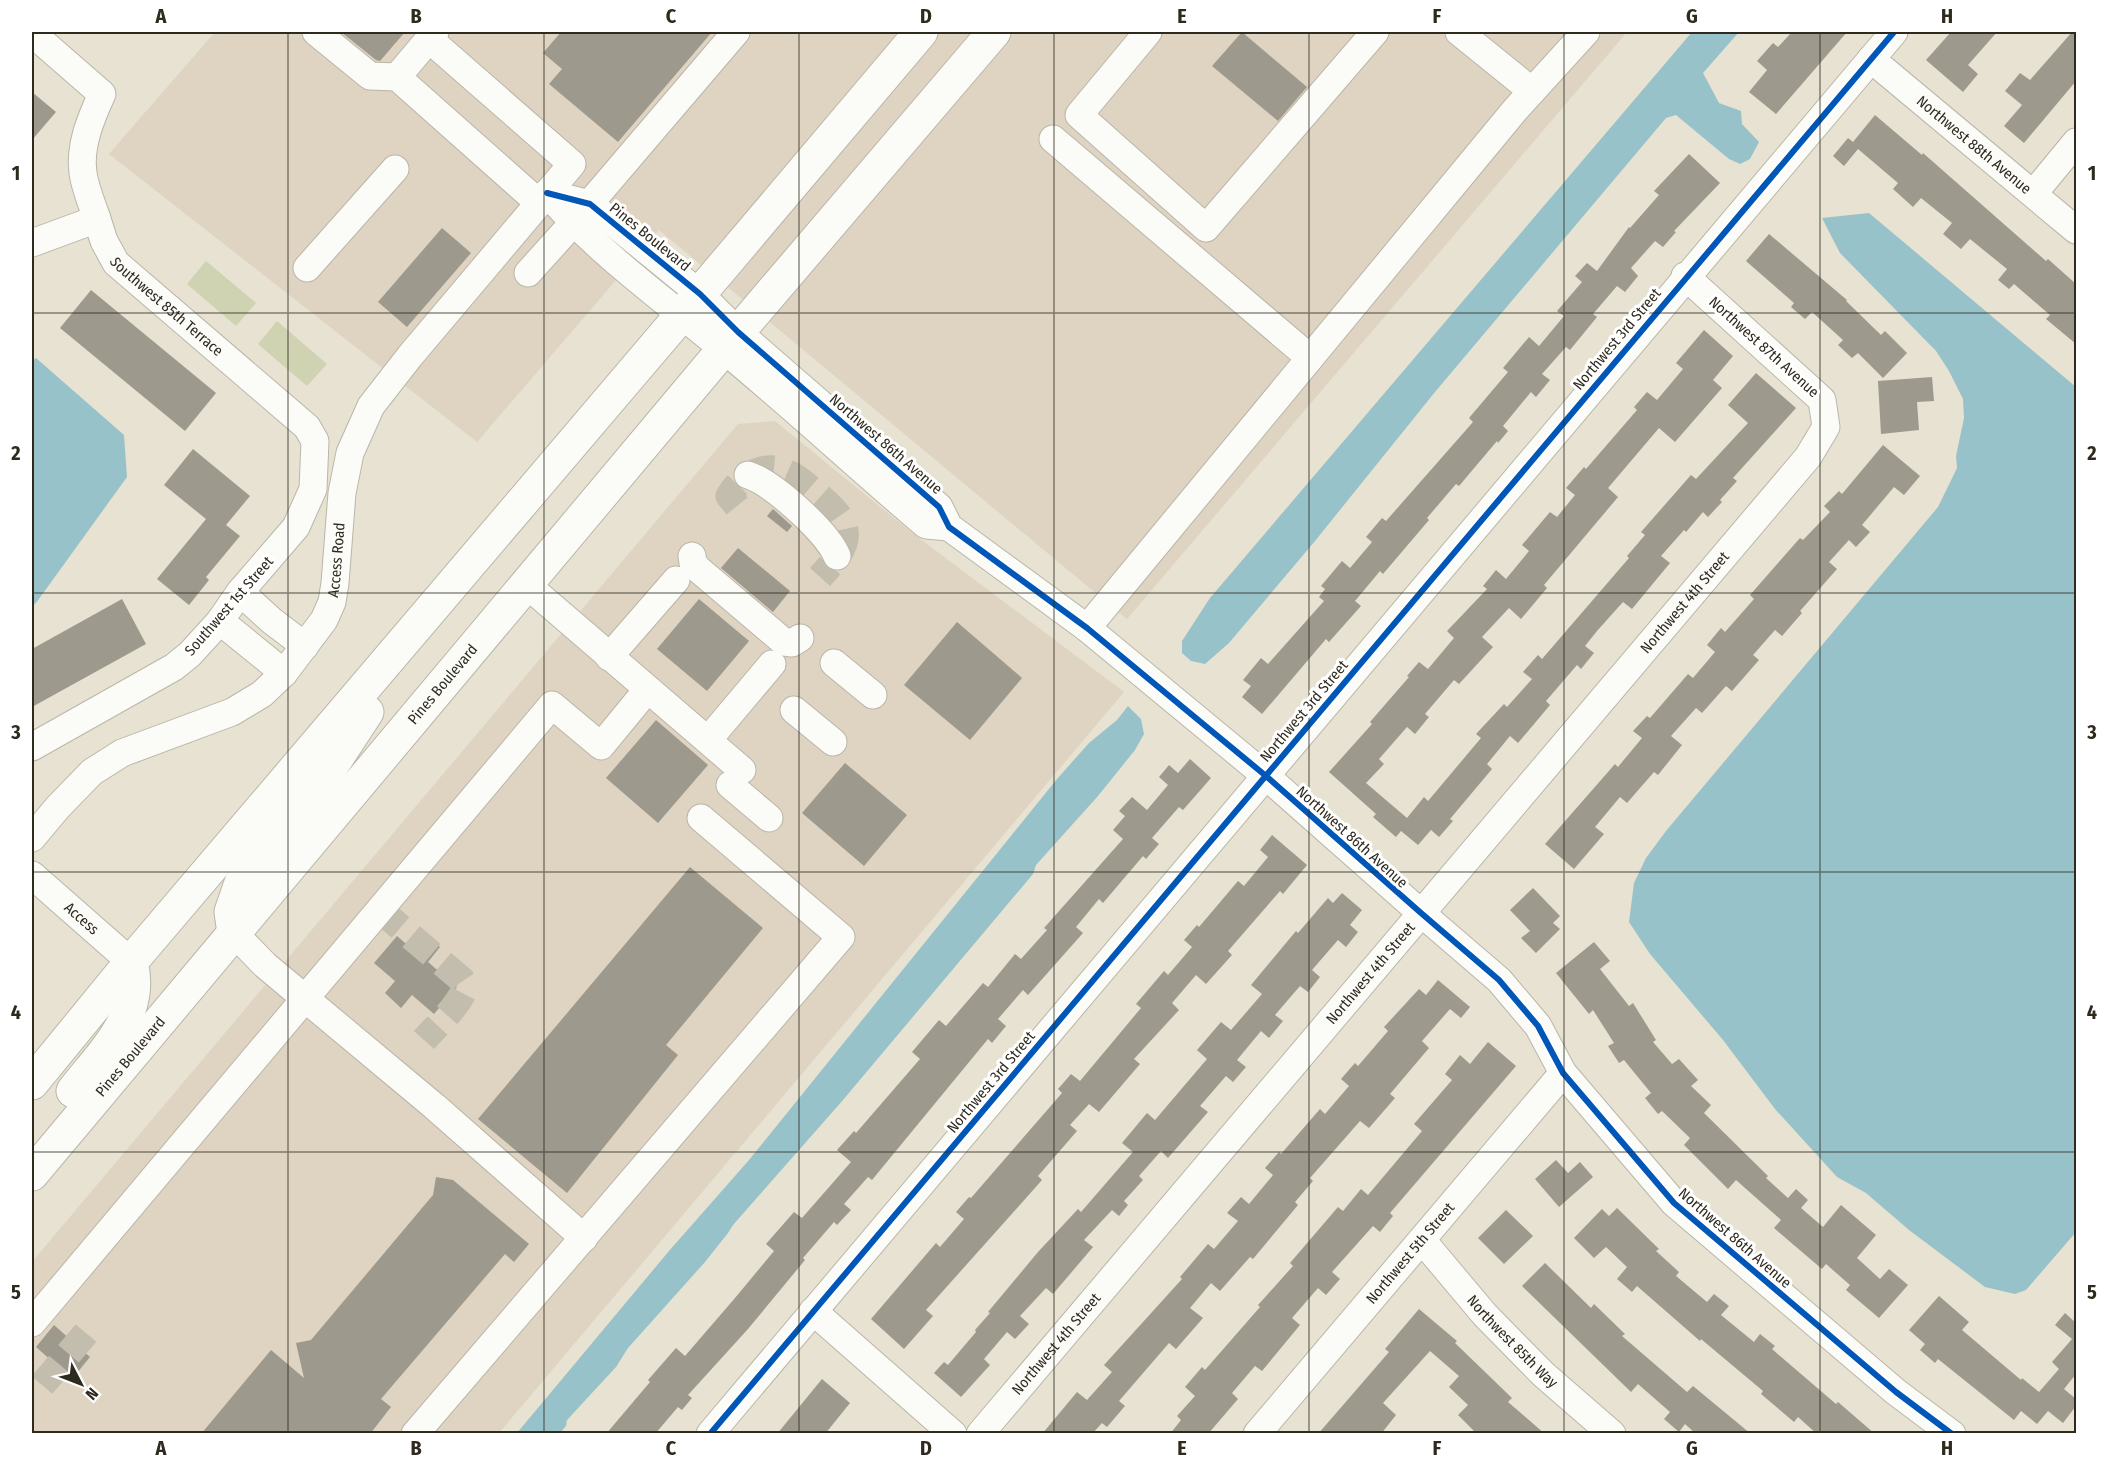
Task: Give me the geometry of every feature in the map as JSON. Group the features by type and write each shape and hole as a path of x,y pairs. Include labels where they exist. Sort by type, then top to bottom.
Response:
{"highway":[{"path":"32,1083 131,962 921,32"},
{"name":"Pines Boulevard","path":"32,1174 731,341 994,32"},
{"path":"234,933 231,912 241,883 335,761 378,695 388,660"},
{"path":"32,1145 121,1029 129,1013 133,994 135,976 131,962"}],"street":[{"path":"316,32 370,76 397,77 432,35"},
{"path":"528,273 736,32"},
{"path":"1148,32 1079,115 1206,228 1376,32"},
{"path":"1459,32 1532,91"},
{"path":"1087,628 1532,91 1586,32"},
{"name":"Northwest 3rd Street","path":"710,1434 1685,276 1894,32"},
{"name":"Southwest 85th Terrace","path":"32,33 102,94 91,118 84,146 83,172 97,219 116,264 307,427"},
{"name":"Access Road","path":"32,838 92,772 122,753 232,712 262,694 284,673 324,620 332,602 342,493 350,453 371,406 572,164 432,35"},
{"name":"Northwest 88th Avenue","path":"1871,58 2076,230"},
{"name":"Pines Boulevard","path":"397,77 543,198 582,213 691,305"},
{"path":"1053,139 1310,358"},
{"path":"2034,193 2076,142"},
{"path":"307,268 395,169"},
{"path":"32,243 97,219"},
{"name":"Northwest 87th Avenue","path":"1685,276 1822,400 1826,427"},
{"name":"Northwest 86th Avenue","path":"691,305 926,525 949,527 1087,628 1266,776 1499,980 1538,1026 1563,1073 1674,1203 1896,1392 1952,1434"},
{"name":"Southwest 1st Street","path":"32,747 174,667 190,654 220,621 240,592 296,527 313,489 315,441 307,427"},
{"name":"Northwest 4th Street","path":"980,1434 1808,457 1826,427"},
{"path":"748,475 762,481 811,523 832,545 837,556"},
{"path":"692,556 693,563 698,569 784,642 792,643 800,638"},
{"path":"609,657 676,580"},
{"path":"527,585 708,740 769,818"},
{"path":"240,592 272,621 305,646"},
{"path":"220,621 284,673"},
{"path":"834,663 873,695"},
{"path":"708,740 772,664"},
{"path":"32,1323 552,705 601,746 647,690"},
{"path":"794,710 833,742"},
{"path":"415,1434 841,938 701,818"},
{"name":"Access","path":"32,875 131,962"},
{"path":"234,933 305,999 434,1107 584,1238"},
{"name":"Northwest 5th Street","path":"1257,1434 1563,1073"},
{"name":"Northwest 85th Way","path":"1422,1240 1485,1315 1543,1374 1612,1434"},
{"path":"813,1311 954,1434"}],"shaded area":[{"path":"215,32 1627,32 1127,619 659,230 477,442 109,154"},
{"path":"775,421 911,532 1124,692 499,1433 32,1434 32,1262 738,424"}],"green space":[{"path":"206,261 256,303 236,326 187,284"},
{"path":"277,321 327,364 307,386 258,344"}],"water":[{"path":"1692,32 1739,32 1703,73 1719,103 1741,111 1742,124 1759,142 1750,159 1740,164 1729,159 1676,115 1666,118 1435,392 1229,643 1205,664 1191,661 1182,653 1182,641 1210,598"},
{"path":"1869,213 2076,387 2076,1232 2026,1290 2015,1294 1985,1287 1909,1230 1866,1193 1837,1177 1775,1109 1723,1040 1650,954 1629,922 1634,883 1646,858 1666,831 1938,507 1957,468 1956,456 1964,418 1963,399 1949,371 1936,351 1840,253 1822,218"},
{"path":"36,358 124,435 127,477 32,606 32,361"},
{"path":"1128,706 1141,719 1144,734 1135,750 1098,796 1036,865 1033,874 843,1100 733,1225 705,1262 628,1348 616,1367 567,1420 566,1426 560,1433 517,1433 669,1251 749,1160 1057,779 1089,743 1117,720"}],"building":[{"path":"341,32 405,32 380,61"},
{"path":"561,32 712,32 618,142 549,84 562,69 543,53"},
{"path":"1242,32 1307,87 1278,121 1212,66"},
{"path":"1792,32 1847,32 1776,114 1749,92 1767,70 1757,61 1773,43 1778,47"},
{"path":"1951,32 1997,32 1968,65 1978,74 1963,92 1926,60"},
{"path":"2072,32 2076,32 2076,81 2024,143 2004,126 2022,105 2005,91 2020,73 2030,80"},
{"path":"32,92 56,112 32,140"},
{"path":"1875,115 1922,155 1923,153 2046,261 2048,259 2076,284 2076,344 2046,319 2050,315 2014,284 2009,289 1998,280 2007,269 1970,239 1961,249 1943,234 1952,223 1921,198 1913,207 1893,189 1898,183 1858,149 1844,166 1833,156 1848,138 1853,142"},
{"path":"1689,154 1720,183 1674,231 1676,232 1663,247 1655,241 1631,268 1638,276 1625,292 1617,286 1593,314 1597,317 1570,350 1566,347 1542,374 1550,380 1536,397 1531,392 1503,426 1508,431 1459,486 1456,484 1383,574 1380,571 1355,601 1361,606 1329,642 1326,639 1262,714 1242,697 1251,686 1243,680 1261,658 1268,664 1324,601 1319,597 1325,589 1321,586 1342,561 1350,568 1372,542 1366,537 1382,518 1386,521 1473,422 1469,418 1508,372 1503,368 1529,337 1539,346 1564,316 1557,311 1582,282 1575,276 1587,263 1597,271 1629,227 1659,195 1654,191"},
{"path":"442,228 471,253 407,327 378,302"},
{"path":"1769,234 1847,300 1881,335 1885,331 1907,353 1883,378 1858,353 1852,358 1838,345 1843,340 1812,312 1805,319 1791,307 1794,303 1746,261"},
{"path":"91,290 216,393 185,431 60,328"},
{"path":"1704,330 1733,356 1713,380 1722,388 1675,442 1659,428 1608,488 1618,497 1544,585 1547,588 1521,619 1509,608 1482,637 1493,647 1459,684 1454,680 1425,714 1429,717 1415,734 1407,727 1379,759 1384,764 1366,783 1407,818 1424,797 1428,801 1481,738 1476,734 1504,704 1507,707 1532,679 1523,672 1538,655 1542,659 1629,558 1627,556 1645,535 1641,532 1691,475 1696,479 1748,423 1728,405 1756,373 1796,408 1733,478 1737,481 1720,500 1722,502 1708,517 1703,512 1661,556 1670,563 1632,609 1623,602 1597,631 1585,646 1594,653 1581,669 1577,665 1546,701 1550,705 1518,743 1510,736 1487,764 1492,769 1450,819 1453,821 1439,837 1431,830 1418,845 1401,831 1396,837 1373,817 1376,814 1329,772 1372,724 1370,722 1419,662 1428,669 1454,638 1447,631 1487,589 1483,586 1496,570 1506,579 1529,551 1522,545 1550,512 1557,517 1575,495 1566,488 1584,467 1586,469 1637,410 1634,407 1647,392 1657,400 1683,369 1676,363"},
{"path":"1932,377 1934,401 1917,402 1919,430 1881,434 1878,381"},
{"path":"1883,445 1920,476 1904,495 1894,487 1862,525 1870,532 1856,547 1849,540 1829,562 1837,569 1800,611 1802,613 1782,636 1775,630 1753,655 1759,660 1732,691 1726,686 1702,713 1696,708 1671,736 1682,745 1658,775 1654,772 1627,803 1620,797 1595,827 1604,834 1574,869 1545,844 1615,764 1618,767 1642,738 1633,731 1647,716 1650,718 1688,674 1693,678 1715,652 1707,645 1721,628 1725,632 1754,599 1750,595 1800,538 1803,540 1830,512 1824,506 1839,491 1842,494"},
{"path":"193,449 250,496 226,525 240,536 206,577 209,580 189,605 157,579 206,519 164,485"},
{"path":"773,509 792,526 787,532 767,516"},
{"path":"738,548 790,591 773,612 721,568"},
{"path":"122,599 146,644 32,707 32,649"},
{"path":"699,599 749,641 707,691 657,649"},
{"path":"957,622 1022,678 970,740 904,685"},
{"path":"656,720 708,765 658,823 606,778"},
{"path":"1190,759 1211,778 1183,810 1179,807 1152,838 1159,844 1146,859 1143,856 1103,903 1099,899 1076,927 1083,933 1028,995 1023,990 998,1019 1006,1026 992,1043 988,1039 872,1180 868,1177 844,1204 851,1210 837,1225 834,1222 803,1258 805,1260 748,1329 688,1395 692,1398 682,1410 678,1407 655,1434 606,1434 676,1348 685,1356 735,1298 774,1251 766,1244 794,1212 802,1218 851,1162 837,1150 854,1131 856,1133 920,1059 912,1052 939,1020 946,1026 983,983 988,987 1015,954 1021,959 1047,930 1044,928 1123,839 1113,830 1125,816 1119,811 1132,797 1147,810 1168,785 1159,777 1169,765 1178,773"},
{"path":"845,763 907,815 864,866 802,813"},
{"path":"1272,835 1307,865 1283,894 1280,891 1228,951 1232,955 1206,984 1196,975 1172,1003 1179,1010 1134,1059 1140,1064 1099,1112 1089,1104 1070,1125 1077,1131 1038,1176 1042,1180 926,1310 933,1316 904,1349 871,1319 936,1243 940,1247 964,1219 956,1212 969,1197 971,1198 1062,1093 1058,1089 1071,1074 1080,1081 1141,1008 1136,1004 1164,971 1168,975 1192,947 1184,940 1197,925 1199,927 1238,881 1244,886 1268,857 1260,850"},
{"path":"690,867 763,928 666,1045 678,1055 567,1193 478,1119"},
{"path":"1533,888 1560,916 1553,923 1560,929 1536,953 1521,938 1530,931 1510,910"},
{"path":"1342,893 1362,910 1350,925 1358,932 1346,947 1338,940 1312,970 1320,977 1308,992 1300,986 1275,1015 1283,1021 1269,1038 1261,1031 1237,1060 1246,1067 1233,1082 1226,1076 1200,1106 1208,1112 1168,1158 1161,1151 1139,1176 1143,1180 1124,1201 1128,1205 1119,1216 1112,1210 1084,1240 1093,1247 1053,1294 1046,1288 1020,1316 1029,1324 1015,1339 1007,1332 984,1359 990,1365 961,1397 934,1373 944,1362 948,1365 1038,1252 1078,1209 1081,1212 1133,1152 1122,1143 1147,1113 1155,1120 1207,1059 1197,1050 1221,1022 1231,1030 1262,994 1251,985 1296,931 1298,933 1328,898 1333,903"},
{"path":"424,934 440,947 428,962 457,987 434,1014 412,995 401,1008 385,993 395,981 374,963 397,936 412,949"},
{"path":"1594,942 1610,961 1600,969 1629,1006 1633,1003 1656,1040 1653,1042 1672,1064 1679,1059 1698,1080 1691,1086 1711,1105 1704,1113 1768,1176 1766,1178 1788,1198 1796,1189 1808,1200 1801,1208 1823,1227 1841,1205 1876,1235 1857,1258 1880,1279 1889,1269 1908,1285 1879,1318 1846,1290 1850,1285 1826,1264 1822,1269 1774,1228 1781,1220 1736,1180 1728,1189 1684,1145 1690,1138 1662,1111 1658,1114 1645,1098 1651,1093 1624,1060 1619,1063 1608,1046 1614,1043 1593,1010 1589,1014 1556,973"},
{"path":"1438,980 1470,1007 1461,1018 1450,1009 1422,1041 1429,1048 1390,1094 1395,1098 1369,1128 1360,1121 1310,1178 1313,1181 1295,1202 1298,1205 1253,1259 1250,1257 1220,1291 1211,1283 1190,1308 1203,1318 1176,1349 1169,1343 1119,1401 1125,1406 1107,1427 1102,1423 1092,1434 1042,1434 1077,1392 1087,1400 1112,1372 1104,1365 1182,1279 1180,1277 1208,1244 1214,1249 1238,1221 1227,1213 1241,1197 1249,1204 1273,1175 1265,1168 1279,1152 1281,1154 1320,1109 1325,1114 1349,1086 1341,1079 1355,1063 1358,1066 1388,1031 1384,1027 1419,989 1426,995"},
{"path":"1488,1042 1516,1066 1390,1213 1393,1216 1380,1232 1373,1226 1332,1272 1340,1279 1326,1295 1318,1288 1292,1318 1300,1325 1262,1371 1255,1366 1232,1393 1238,1399 1208,1434 1170,1434 1181,1420 1177,1416 1195,1396 1185,1387 1202,1367 1205,1370 1260,1307 1258,1305 1293,1266 1290,1263 1338,1207 1343,1211 1361,1189 1368,1195 1422,1131 1414,1124 1452,1080 1445,1074 1460,1055 1470,1064"},
{"path":"1556,1160 1568,1173 1580,1162 1593,1177 1559,1207 1535,1179"},
{"path":"436,1177 453,1180 529,1244 514,1262 505,1254 381,1399 391,1407 370,1434 201,1434 271,1350 304,1378 296,1343 311,1340 433,1195"},
{"path":"1617,1208 1659,1249 1656,1251 1679,1272 1676,1276 1707,1302 1714,1294 1729,1306 1721,1315 1754,1342 1760,1334 1775,1346 1772,1349 1875,1434 1817,1434 1798,1417 1794,1422 1761,1394 1763,1391 1701,1339 1700,1341 1637,1286 1632,1292 1617,1279 1627,1267 1606,1247 1594,1258 1574,1238 1602,1209 1609,1216"},
{"path":"1506,1210 1533,1236 1504,1264 1478,1238"},
{"path":"1545,1263 1591,1308 1594,1304 1625,1334 1622,1336 1687,1392 1693,1386 1751,1434 1696,1434 1685,1424 1679,1432 1664,1419 1670,1412 1638,1384 1631,1392 1522,1286"},
{"path":"1939,1296 1969,1322 1962,1330 2021,1380 2022,1378 2039,1392 2059,1369 2052,1362 2072,1339 2055,1325 2065,1313 2076,1323 2076,1374 2064,1389 2076,1399 2076,1406 2063,1423 2048,1411 2037,1424 2021,1411 2014,1420 1938,1359 1935,1363 1920,1350 1925,1344 1909,1330"},
{"path":"1419,1309 1457,1341 1455,1343 1512,1398 1508,1402 1545,1434 1477,1434 1458,1415 1468,1405 1449,1387 1459,1376 1430,1351 1383,1403 1396,1415 1381,1434 1318,1434 1389,1352 1385,1349"},
{"path":"54,1325 90,1357 72,1379 36,1347"},
{"path":"822,1379 850,1403 825,1434 777,1434"}],"tunnel":[{"path":"737,506 729,496 733,489 745,478 767,469 788,473 817,494 841,519 845,532 841,550 820,577"},
{"path":"380,910 462,980 466,986 453,1008 424,1040"},
{"path":"42,1385 92,1326"}],"cycle path":[{"path":"710,1434 1894,32"},
{"path":"547,193 590,204 700,294 738,332 939,507 949,527 1087,628 1266,776 1499,980 1538,1026 1563,1073 1674,1203 1896,1392 1952,1434"}]}
